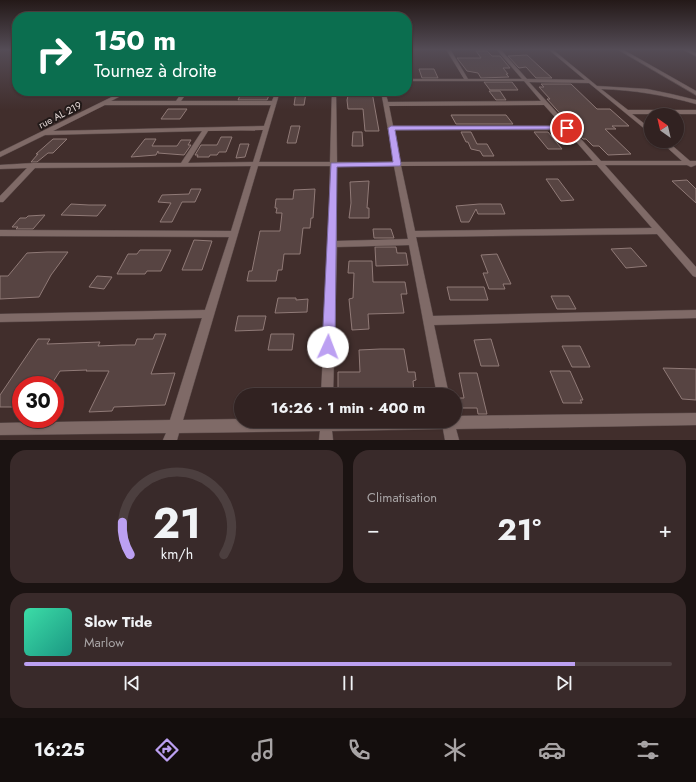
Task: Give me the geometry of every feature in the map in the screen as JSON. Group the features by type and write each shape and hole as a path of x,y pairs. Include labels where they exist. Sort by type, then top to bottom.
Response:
{"street":[{"path":"461,70 467,80"},
{"path":"516,70 597,163 696,273"},
{"path":"576,70 644,126"},
{"path":"655,70 696,93"},
{"path":"412,80 525,80 591,82"},
{"path":"597,87 647,90 696,102"},
{"name":"rue AL 219","path":"0,155 118,96"},
{"path":"178,102 182,96"},
{"path":"170,440 276,96"},
{"path":"327,388 334,164 334,96"},
{"path":"384,96 442,388"},
{"path":"103,103 274,103"},
{"path":"386,104 545,103"},
{"path":"627,112 696,112"},
{"path":"44,133 266,128"},
{"path":"391,128 567,128"},
{"path":"183,165 206,129"},
{"path":"672,148 693,163 696,168"},
{"path":"0,167 693,163"},
{"path":"0,200 34,166"},
{"path":"332,244 412,238 659,231"},
{"path":"0,233 233,234"},
{"path":"0,318 208,314"},
{"path":"429,321 696,314"},
{"path":"462,422 696,419"},
{"path":"0,429 234,424"},
{"path":"326,428 326,440"},
{"path":"449,428 452,440"}],"building":[{"path":"419,70 434,70 438,78 422,78"},
{"path":"466,70 504,70 509,77 481,78 478,73"},
{"path":"528,70 543,70 552,78 536,78"},
{"path":"484,82 512,82 518,90 490,90"},
{"path":"541,84 571,84 597,109 610,109 629,126 612,126 616,129 605,129 631,154 608,155 599,146 593,146 586,139 583,139 547,99 550,99 539,87 544,87"},
{"path":"489,91 500,91 506,100 496,100"},
{"path":"240,96 269,96 267,100 238,100"},
{"path":"295,96 306,96 304,105 294,105"},
{"path":"348,96 373,96 379,131 365,131 363,109 348,109"},
{"path":"168,109 187,109 180,119 161,119"},
{"path":"451,115 506,115 513,124 456,124"},
{"path":"291,126 300,126 296,143 287,143"},
{"path":"353,132 362,132 363,146 352,146"},
{"path":"461,132 471,132 477,144 487,144 494,156 483,156 480,151 471,149"},
{"path":"534,132 548,132 562,149 548,149"},
{"path":"221,137 232,137 226,152 219,152 217,155 210,155 209,157 197,157 198,155 195,155 201,145 217,145"},
{"path":"53,139 67,139 53,153 48,153 37,162 31,162 38,154 36,154"},
{"path":"145,139 156,139 152,146 177,146 181,140 191,140 188,145 191,145 184,155 158,153 158,151 156,155 131,157"},
{"path":"240,144 249,144 245,157 236,158"},
{"path":"546,179 558,179 574,200 561,201"},
{"path":"687,180 696,189 696,203 672,181"},
{"path":"369,181 367,208 369,208 369,218 349,218 351,203 350,182"},
{"path":"191,189 201,189 195,202 182,202 172,222 160,222 171,203 158,202 162,195 189,194"},
{"path":"315,189 313,218 311,218 310,228 303,228 300,254 284,254 282,270 278,270 276,281 247,281 249,271 252,271 260,231 280,231 282,213 276,213 276,199 293,199 294,190"},
{"path":"71,204 106,205 97,216 61,215"},
{"path":"501,204 505,214 478,214 476,209 469,222 461,222 456,206"},
{"path":"45,215 33,229 16,229 18,227 12,227 20,218"},
{"path":"373,229 391,229 394,238 374,238"},
{"path":"194,240 212,241 202,270 182,270"},
{"path":"375,247 396,247 397,253 406,253 408,265 376,266"},
{"path":"631,248 647,266 626,268 611,249"},
{"path":"140,250 171,250 161,271 147,271 145,274 117,274 128,254 137,254"},
{"path":"68,252 51,275 39,297 0,299 0,276 8,276 27,253"},
{"path":"497,254 511,284 503,284 505,289 489,289 483,273 488,273 481,255"},
{"path":"349,261 372,261 373,282 405,282 407,294 401,294 404,313 368,314 369,329 352,330 349,299 353,298 354,273 348,273"},
{"path":"97,276 112,277 104,289 89,287"},
{"path":"447,287 484,287 488,300 450,300"},
{"path":"551,296 569,296 576,309 557,309"},
{"path":"278,298 296,298 296,300 308,299 307,312 275,313"},
{"path":"238,316 266,316 263,330 235,331"},
{"path":"155,334 166,334 151,374 175,373 165,405 114,407 112,411 89,412 109,371 60,371 57,376 13,376 38,339 50,339 47,344 100,342 98,346 135,345 137,339 153,339"},
{"path":"271,334 294,334 292,350 268,350"},
{"path":"491,339 499,366 481,366 474,340"},
{"path":"562,346 580,346 590,367 572,367"},
{"path":"404,349 408,372 415,372 416,380 413,381 414,388 338,388 338,372 360,372 359,350"},
{"path":"663,368 696,369 696,400 682,399"},
{"path":"550,371 570,371 583,400 580,400 582,403 563,403"},
{"path":"459,373 477,373 487,414 478,414 477,408 462,408 462,398 464,398"},
{"path":"12,377 12,407 0,407 0,395"}],"route":[{"path":"328,347 334,164 398,164 391,128 567,128"}]}
